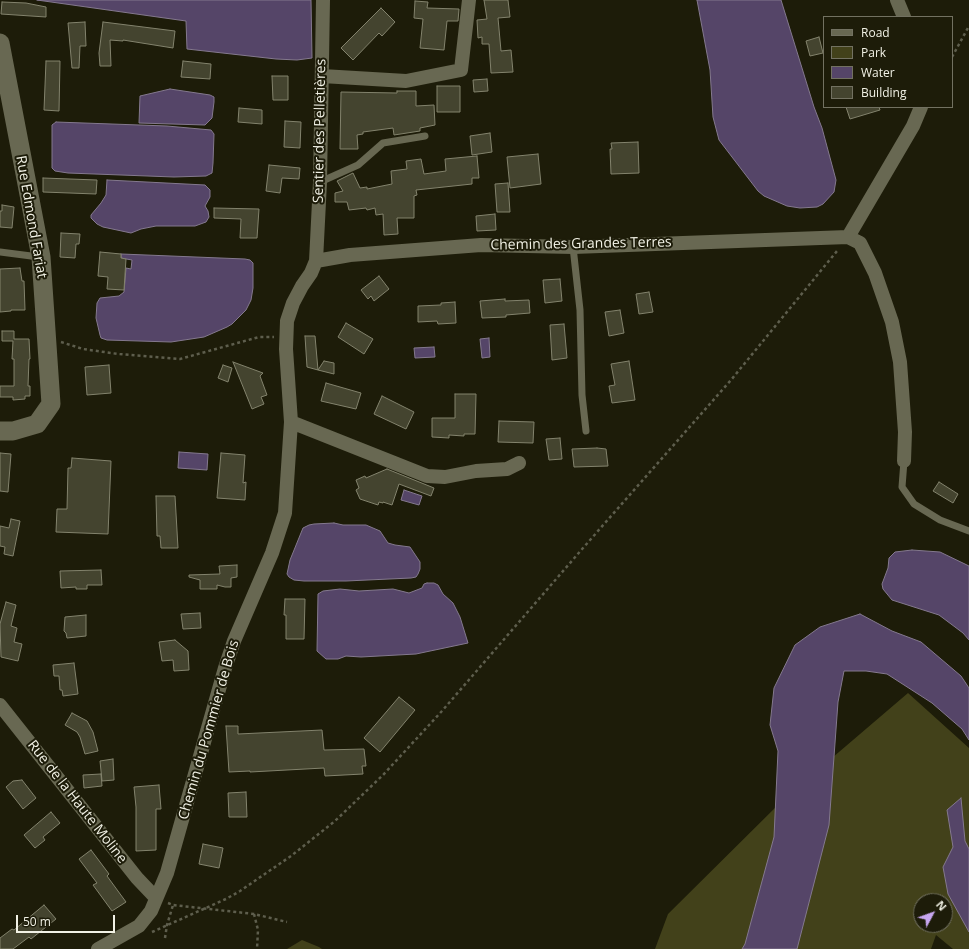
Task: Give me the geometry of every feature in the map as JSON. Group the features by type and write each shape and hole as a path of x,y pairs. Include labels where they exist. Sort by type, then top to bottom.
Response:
{"street":[{"name":"Sentier des Pelletières","path":"316,262 320,182 323,0"},
{"path":"322,76 406,81 461,70 469,0"},
{"path":"897,0 904,16"},
{"name":"Rue Edmond Fariat","path":"0,42 41,257 51,404 37,424 13,430 0,431"},
{"path":"904,461 905,432 900,362 892,322 874,273 860,243 848,237 889,167 921,108"},
{"name":"Chemin des Grandes Terres","path":"316,262 350,255 481,245 573,247 848,237"},
{"name":"Chemin du Pommier de Bois","path":"98,949 139,926 151,911 167,873 234,641 272,553 285,513 291,422 286,337 287,320 293,303 316,262"},
{"path":"291,422 427,476 446,477 476,471 507,469 519,463"},
{"name":"Rue de la Haute Moline","path":"0,705 137,878 156,898"}],"lane":[{"path":"320,182 358,165 383,143 425,136"},
{"path":"573,247 580,310 582,395 586,431"},
{"path":"0,252 41,257"},
{"path":"904,461 902,487 914,504 940,520 969,531"}],"path":[{"path":"953,56 969,26"},
{"path":"152,933 240,891 291,856 335,821 383,775 442,711 731,380 848,237"},
{"path":"46,337 83,350 180,358 259,337 286,337"},
{"path":"156,898 174,905 254,914 287,922"},
{"path":"165,938 167,925 174,905"},
{"path":"254,914 258,930 257,949"}],"green space":[{"path":"908,693 969,748 969,949 953,949 936,935 931,949 655,949 668,914 784,799"},
{"path":"302,940 319,947 322,949 287,949"}],"water":[{"path":"37,0 311,0 312,58 297,60 276,59 187,49 186,21"},
{"path":"697,0 781,0 814,107 822,128 836,180 834,192 823,204 817,207 800,208 787,206 764,196 758,191 719,140 713,117 710,70"},
{"path":"170,89 210,95 214,97 212,118 205,125 139,123 140,96"},
{"path":"56,122 167,126 211,130 214,134 212,173 206,176 174,177 68,173 55,171 52,168 52,125"},
{"path":"107,180 205,185 210,190 210,197 205,206 209,217 206,222 195,226 156,226 131,233 103,227 91,218 91,215 106,195"},
{"path":"121,254 250,260 253,263 253,288 251,300 246,310 232,324 204,337 171,342 107,340 101,338 96,318 97,303 100,298 119,296 124,292 126,268 131,269 132,260 121,258"},
{"path":"489,338 490,357 482,358 480,339"},
{"path":"434,347 435,357 415,358 414,348"},
{"path":"179,452 208,454 207,470 178,468"},
{"path":"404,490 422,496 419,505 401,500"},
{"path":"334,523 343,525 366,525 380,531 388,543 410,547 420,562 418,574 416,577 411,578 346,581 304,581 294,580 289,577 287,574 290,560 303,528 314,524"},
{"path":"912,550 940,552 969,566 969,640 963,633 939,615 892,600 883,589 882,584 888,568 889,558 895,552"},
{"path":"434,583 438,585 443,594 453,603 460,617 468,643 416,654 361,657 346,656 338,659 326,659 317,651 318,594 323,591 340,589 359,591 393,589 409,593 422,588 424,584"},
{"path":"860,614 892,631 921,642 961,676 969,688 969,740 962,729 932,703 887,674 866,671 844,671 838,702 829,825 797,949 742,949 745,944 774,837 778,751 770,725 774,688 795,645 820,627"},
{"path":"961,798 965,841 969,849 969,932 953,903 953,893 948,893 943,867 953,847 947,810"}],"building":[{"path":"484,0 508,0 510,17 498,18 501,51 511,50 513,72 491,73 489,44 482,44 482,37 478,38 477,20 487,19"},
{"path":"415,1 428,2 427,8 459,9 458,21 447,21 444,50 420,48 423,19 414,18"},
{"path":"2,2 26,3 46,7 46,17 1,14"},
{"path":"381,8 395,22 382,36 379,33 353,60 341,48"},
{"path":"85,22 86,46 80,46 79,68 72,68 68,23"},
{"path":"103,22 175,31 173,48 123,40 110,40 111,66 100,66 99,53"},
{"path":"819,37 823,53 810,56 806,41"},
{"path":"46,61 60,61 59,111 44,110"},
{"path":"183,61 211,64 210,79 181,77"},
{"path":"272,76 288,76 288,100 273,100"},
{"path":"487,79 488,91 474,92 473,80"},
{"path":"437,86 460,86 460,112 437,112"},
{"path":"397,91 416,91 416,106 434,105 435,125 420,128 420,131 394,135 393,128 363,132 363,134 357,135 358,149 340,149 341,92 397,93"},
{"path":"239,108 262,110 262,124 238,122"},
{"path":"846,108 879,108 880,110 850,119"},
{"path":"285,121 301,122 300,148 284,147"},
{"path":"490,133 492,152 472,155 470,136"},
{"path":"638,142 639,173 611,174 611,143"},
{"path":"538,154 541,184 510,188 507,157"},
{"path":"477,156 479,178 472,178 472,184 416,190 417,195 414,196 414,218 397,218 398,234 384,235 383,214 376,215 375,208 367,210 366,208 349,210 347,202 335,202 335,193 343,191 337,181 353,173 360,188 367,187 367,189 392,184 391,171 407,169 406,161 421,159 424,174 446,171 445,159"},
{"path":"269,165 300,168 299,179 282,178 280,193 266,191"},
{"path":"43,178 97,180 96,194 43,192"},
{"path":"508,183 510,212 497,212 495,184"},
{"path":"2,205 14,207 12,228 0,227 0,211 2,211"},
{"path":"214,208 259,209 257,238 240,238 241,219 214,218"},
{"path":"495,214 496,230 477,231 476,216"},
{"path":"61,233 80,234 79,244 76,244 75,258 60,257"},
{"path":"100,252 121,254 121,258 126,259 124,290 107,289 108,277 98,276"},
{"path":"20,268 22,281 24,281 25,310 0,312 0,269"},
{"path":"379,276 389,289 374,301 371,296 368,299 361,290"},
{"path":"560,279 562,301 545,303 543,280"},
{"path":"649,292 653,312 639,314 636,294"},
{"path":"505,299 505,301 529,300 530,313 506,315 506,317 482,318 480,301"},
{"path":"455,302 456,323 438,324 437,321 418,322 418,306 441,305 441,303"},
{"path":"620,310 624,333 609,336 605,312"},
{"path":"346,323 373,339 364,354 338,337"},
{"path":"564,324 567,358 552,360 550,325"},
{"path":"2,331 14,331 14,339 29,339 30,359 28,386 30,386 30,396 25,396 25,399 13,400 13,397 0,397 0,386 14,386 14,359 12,359 13,341 2,341"},
{"path":"305,336 315,336 318,370 307,367"},
{"path":"324,361 334,363 334,374 318,370"},
{"path":"629,361 635,400 612,403 609,386 615,385 611,364"},
{"path":"233,362 263,373 260,376 267,395 261,397 264,404 252,409"},
{"path":"109,365 111,393 87,395 85,367"},
{"path":"223,365 232,368 228,382 218,378"},
{"path":"326,383 361,393 356,409 321,401"},
{"path":"455,394 476,394 475,434 464,434 464,436 449,435 449,438 432,437 432,418 455,418"},
{"path":"382,396 414,412 406,429 374,414"},
{"path":"499,421 534,422 533,443 498,442"},
{"path":"560,438 562,459 549,460 546,439"},
{"path":"572,449 606,449 608,466 574,467"},
{"path":"0,453 11,454 8,492 0,491"},
{"path":"221,453 245,455 243,483 246,482 245,500 217,498"},
{"path":"72,458 111,461 108,534 56,532 57,509 67,509 68,468 71,468"},
{"path":"387,469 434,488 431,496 399,484 392,505 379,502 378,505 360,499 356,490 359,488 356,480 365,476 366,478"},
{"path":"939,482 958,494 953,503 933,491"},
{"path":"156,496 175,496 178,548 161,548 160,536 157,536"},
{"path":"11,519 20,521 13,556 4,554 5,547 0,546 0,526 9,528"},
{"path":"237,565 237,577 231,578 231,587 217,585 217,589 200,589 200,580 189,577 189,575 220,574 219,566"},
{"path":"101,570 102,585 87,585 87,589 76,589 76,587 61,588 60,571"},
{"path":"285,599 305,599 304,639 286,639 286,615 284,615"},
{"path":"6,602 16,605 11,626 17,628 14,642 22,644 18,661 1,657 0,624"},
{"path":"200,613 201,628 183,629 181,614"},
{"path":"86,615 86,636 67,638 64,631 65,617"},
{"path":"175,640 188,651 189,670 174,671 173,660 162,661 159,642"},
{"path":"74,663 78,694 63,696 62,690 60,690 59,676 54,676 53,665"},
{"path":"399,697 415,710 380,752 364,738"},
{"path":"72,713 87,721 93,732 98,751 85,754 77,732 65,725"},
{"path":"226,726 238,726 238,734 322,730 324,750 364,749 366,766 362,766 363,774 325,776 324,768 229,772"},
{"path":"113,759 114,780 102,781 100,761"},
{"path":"101,774 102,786 84,788 83,775"},
{"path":"22,780 36,798 23,809 6,787 13,781"},
{"path":"159,785 161,809 156,809 156,850 136,851 136,807 134,787"},
{"path":"246,792 247,817 229,817 228,793"},
{"path":"51,812 60,823 43,837 45,840 35,848 24,835"},
{"path":"203,844 223,848 219,868 199,864"},
{"path":"91,850 109,874 107,876 126,902 112,911 93,885 97,883 79,859"},
{"path":"44,905 56,919 31,939 29,937 13,949 0,949 0,938 12,929 14,930"}]}
